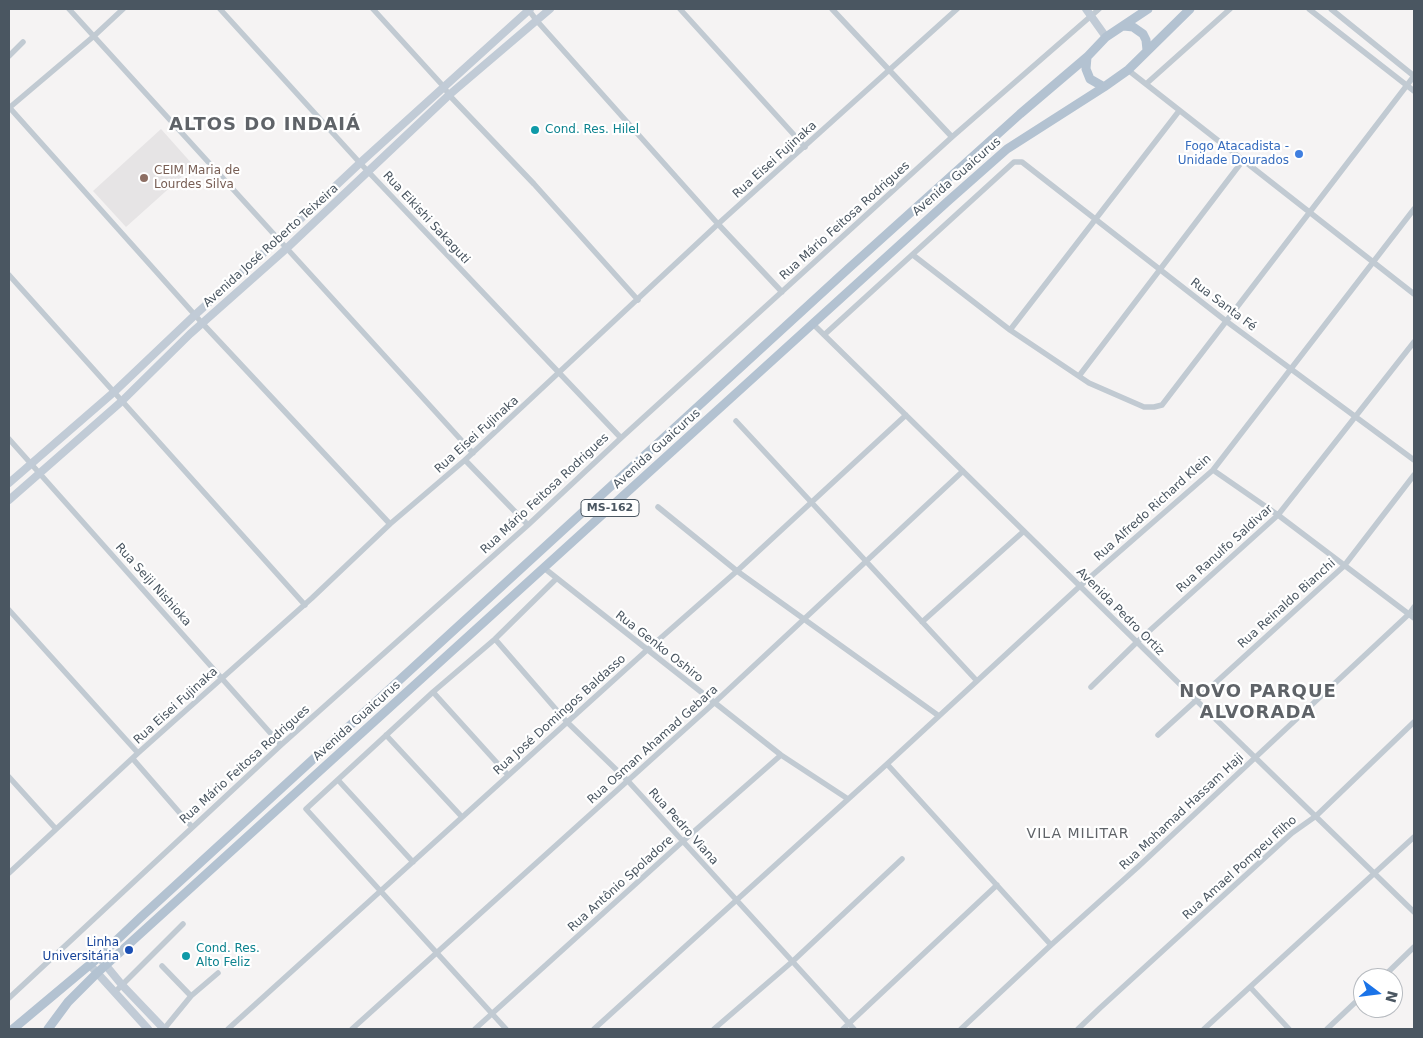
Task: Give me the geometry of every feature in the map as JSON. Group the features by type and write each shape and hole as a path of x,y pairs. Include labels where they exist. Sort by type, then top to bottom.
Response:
{"main road":[{"name":"Avenida Guaicurus","path":"13,1029 99,957 849,268 1020,114 1087,57 1106,37 1148,9"},
{"name":"Avenida Guaicurus","path":"48,1029 68,1002 97,973 1007,149 1128,70 1190,9"},
{"path":"1124,26 1133,27 1143,34 1147,50"},
{"path":"1087,57 1086,69 1090,79 1104,87"}],"street":[{"path":"70,9 473,453"},
{"path":"123,9 94,36 9,107 203,324 390,524"},
{"name":"Rua Eikishi Sakaguti","path":"220,9 360,163 558,374 621,438"},
{"path":"373,9 444,87 449,95 534,184 638,300"},
{"path":"529,9 537,21 718,224 782,292"},
{"name":"Avenida José Roberto Teixeira","path":"9,483 114,392 196,314 529,9"},
{"name":"Avenida José Roberto Teixeira","path":"9,500 122,401 190,334 287,248 449,95 550,9"},
{"path":"680,9 805,147"},
{"path":"832,9 952,137"},
{"name":"Rua Eisei Fujinaka","path":"9,873 138,753 305,605 390,524 473,453 718,224 957,9"},
{"path":"1086,9 1106,37"},
{"name":"Rua Mário Feitosa Rodrigues","path":"9,998 281,745 528,525 952,137 1100,9"},
{"path":"1146,84 1230,9"},
{"path":"1309,9 1414,91"},
{"path":"824,335 913,254 1010,330 1090,383 1144,407 1154,407 1162,404 1414,76 1331,9"},
{"path":"9,56 23,42"},
{"path":"1128,70 1414,294"},
{"path":"1010,330 1179,110"},
{"path":"1079,376 1244,159"},
{"name":"Rua Santa Fé","path":"913,254 1014,162 1022,162 1226,321 1414,460"},
{"name":"Rua Alfredo Richard Klein","path":"736,901 1080,586 1213,470 1414,209"},
{"path":"9,275 305,605"},
{"name":"Avenida Pedro Ortiz","path":"813,324 1414,912"},
{"name":"Rua Ranulfo Saldivar","path":"1091,687 1137,642 1278,515 1357,417 1414,342"},
{"name":"Rua José Domingos Baldasso","path":"228,1029 508,775 737,571 906,416"},
{"path":"736,421 977,681"},
{"name":"Rua Seiji Nishioka","path":"9,439 281,745"},
{"path":"465,460 528,525"},
{"path":"1213,470 1278,515 1412,616"},
{"name":"Rua Osman Ahamad Gebara","path":"352,1029 714,704 963,471"},
{"name":"Rua Reinaldo Bianchi","path":"1158,735 1344,566 1414,475"},
{"path":"658,507 737,571 939,716"},
{"path":"922,622 1024,531"},
{"name":"Rua Genko Oshiro","path":"544,568 781,755 848,799"},
{"path":"506,1029 306,809 433,692 495,639 556,579"},
{"name":"Rua Mohamad Hassam Haji","path":"960,1029 1412,616 1414,607"},
{"path":"9,610 138,753"},
{"name":"Rua Pedro Viana","path":"495,639 567,722 628,781 854,1029"},
{"path":"433,692 508,775"},
{"name":"Rua Amael Pompeu Filho","path":"1078,1029 1292,833 1316,816 1414,722"},
{"path":"386,735 462,817"},
{"name":"Rua Antônio Spoladore","path":"475,1029 781,755"},
{"path":"133,759 192,827"},
{"path":"887,764 1051,945"},
{"path":"9,777 56,829"},
{"path":"338,780 413,862"},
{"path":"1204,1029 1414,837"},
{"path":"714,1029 793,961 902,859"},
{"path":"843,1029 997,885"},
{"path":"594,1029 736,901"},
{"path":"114,992 183,924"},
{"path":"1392,968 1414,947"},
{"path":"99,957 122,985 164,1029 191,996 218,973"},
{"path":"90,965 148,1029"},
{"path":"162,966 191,996"},
{"path":"1250,987 1288,1029"},
{"path":"1327,1029 1353,1005"}],"shaded area":[{"name":"CEIM Maria de Lourdes Silva","path":"161,129 194,166 126,227 93,191"}],"place":[{"name":"Cond. Res. Hilel","path":"535,130"},
{"name":"Fogo Atacadista - Unidade Dourados","path":"1299,154"},
{"name":"CEIM Maria de Lourdes Silva","path":"144,178"},
{"name":"Linha Universitária","path":"129,950"},
{"name":"Cond. Res. Alto Feliz","path":"186,956"}],"district":[{"name":"ALTOS DO INDAIÁ","path":"265,125"},
{"name":"NOVO PARQUE ALVORADA","path":"1258,702"},
{"name":"VILA MILITAR","path":"1078,834"}]}
